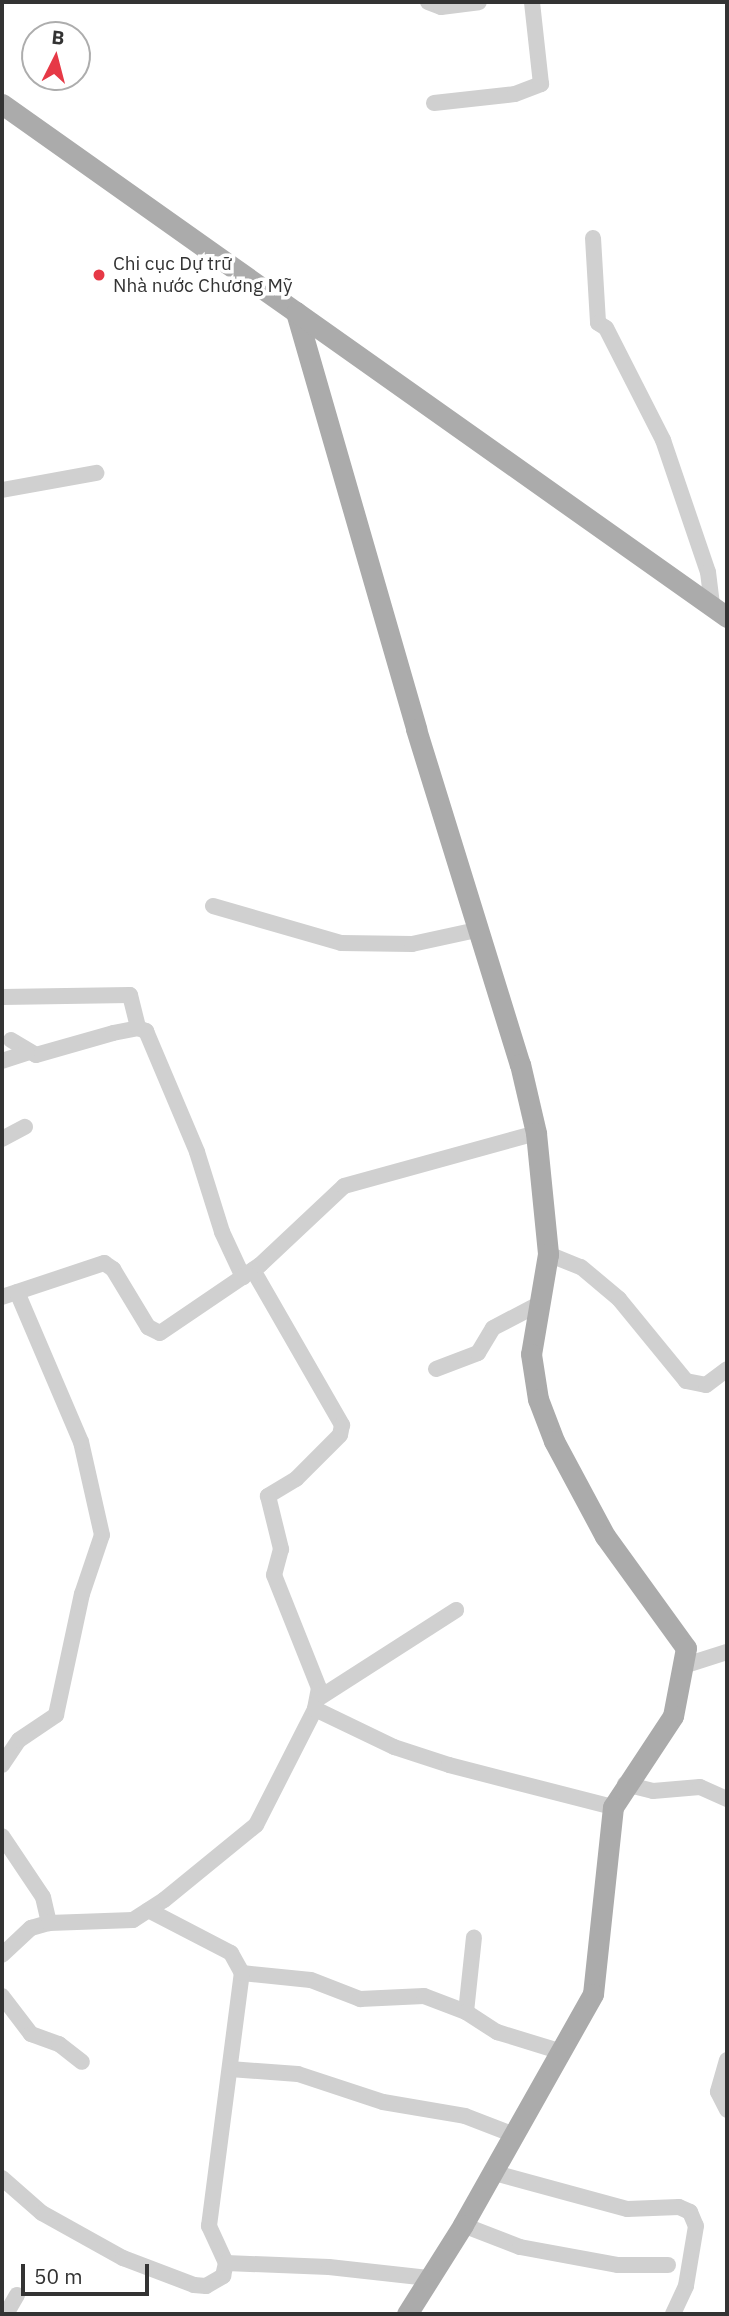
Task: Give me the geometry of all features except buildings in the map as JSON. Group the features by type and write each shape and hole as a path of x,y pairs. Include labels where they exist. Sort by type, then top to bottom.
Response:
{"main road":[{"path":"2,104 720,612"},
{"path":"296,313 477,930 520,1063 536,1133 548,1254 537,1305 531,1370 554,1441 606,1536 677,1629 686,1648 686,1665 673,1716 625,1784 613,1807 593,1994 463,2225 407,2314"}],"street":[{"path":"428,2 441,7 479,2"},
{"path":"434,103 515,94 541,84 532,2"},
{"path":"593,238 598,323 606,328 663,440 720,612"},
{"path":"2,490 96,473"},
{"path":"212,906 341,943 412,944 477,930"},
{"path":"2,997 130,995 138,1028 149,1037 197,1152 222,1233 342,1425 340,1434 296,1479 268,1496 281,1549 275,1575 319,1688 317,1704 256,1825 133,1920 106,1924 49,1923 31,1928 2,1955"},
{"path":"11,1040 27,1053 36,1055 138,1028"},
{"path":"2,1061 27,1053"},
{"path":"2,1139 24,1127"},
{"path":"2,1765 19,1741 56,1716 82,1594 102,1535 81,1442 9,1295 103,1263 113,1269 148,1327 160,1333 248,1273 304,1219 357,1180 536,1133"},
{"path":"548,1254 581,1266 619,1299 686,1381 706,1385 727,1369"},
{"path":"436,1369 478,1353 493,1328 537,1305"},
{"path":"317,1704 456,1610"},
{"path":"686,1665 727,1652"},
{"path":"317,1704 368,1736 449,1765 613,1807"},
{"path":"625,1784 653,1791 700,1787 727,1798"},
{"path":"2,1836 43,1897 49,1923"},
{"path":"2,2178 25,2201 123,2258 194,2285 218,2282 226,2263 209,2226 242,1973 231,1953 148,1910"},
{"path":"467,2012 474,1937"},
{"path":"242,1973 311,1980 360,1999 424,1996 467,2012 497,2032 562,2052"},
{"path":"2,1996 31,2034 59,2045 82,2062"},
{"path":"727,2060 718,2092 727,2110"},
{"path":"230,2069 298,2074 383,2102 465,2116 512,2134"},
{"path":"491,2172 627,2209 679,2207 690,2212 696,2226 686,2286 673,2314"},
{"path":"463,2225 520,2247 618,2265 668,2265"},
{"path":"226,2263 330,2267 428,2278"},
{"path":"6,2314 17,2295"}],"place":[{"name":"Chi cục Dự trữ Nhà nước Chương Mỹ","path":"99,275"}]}
